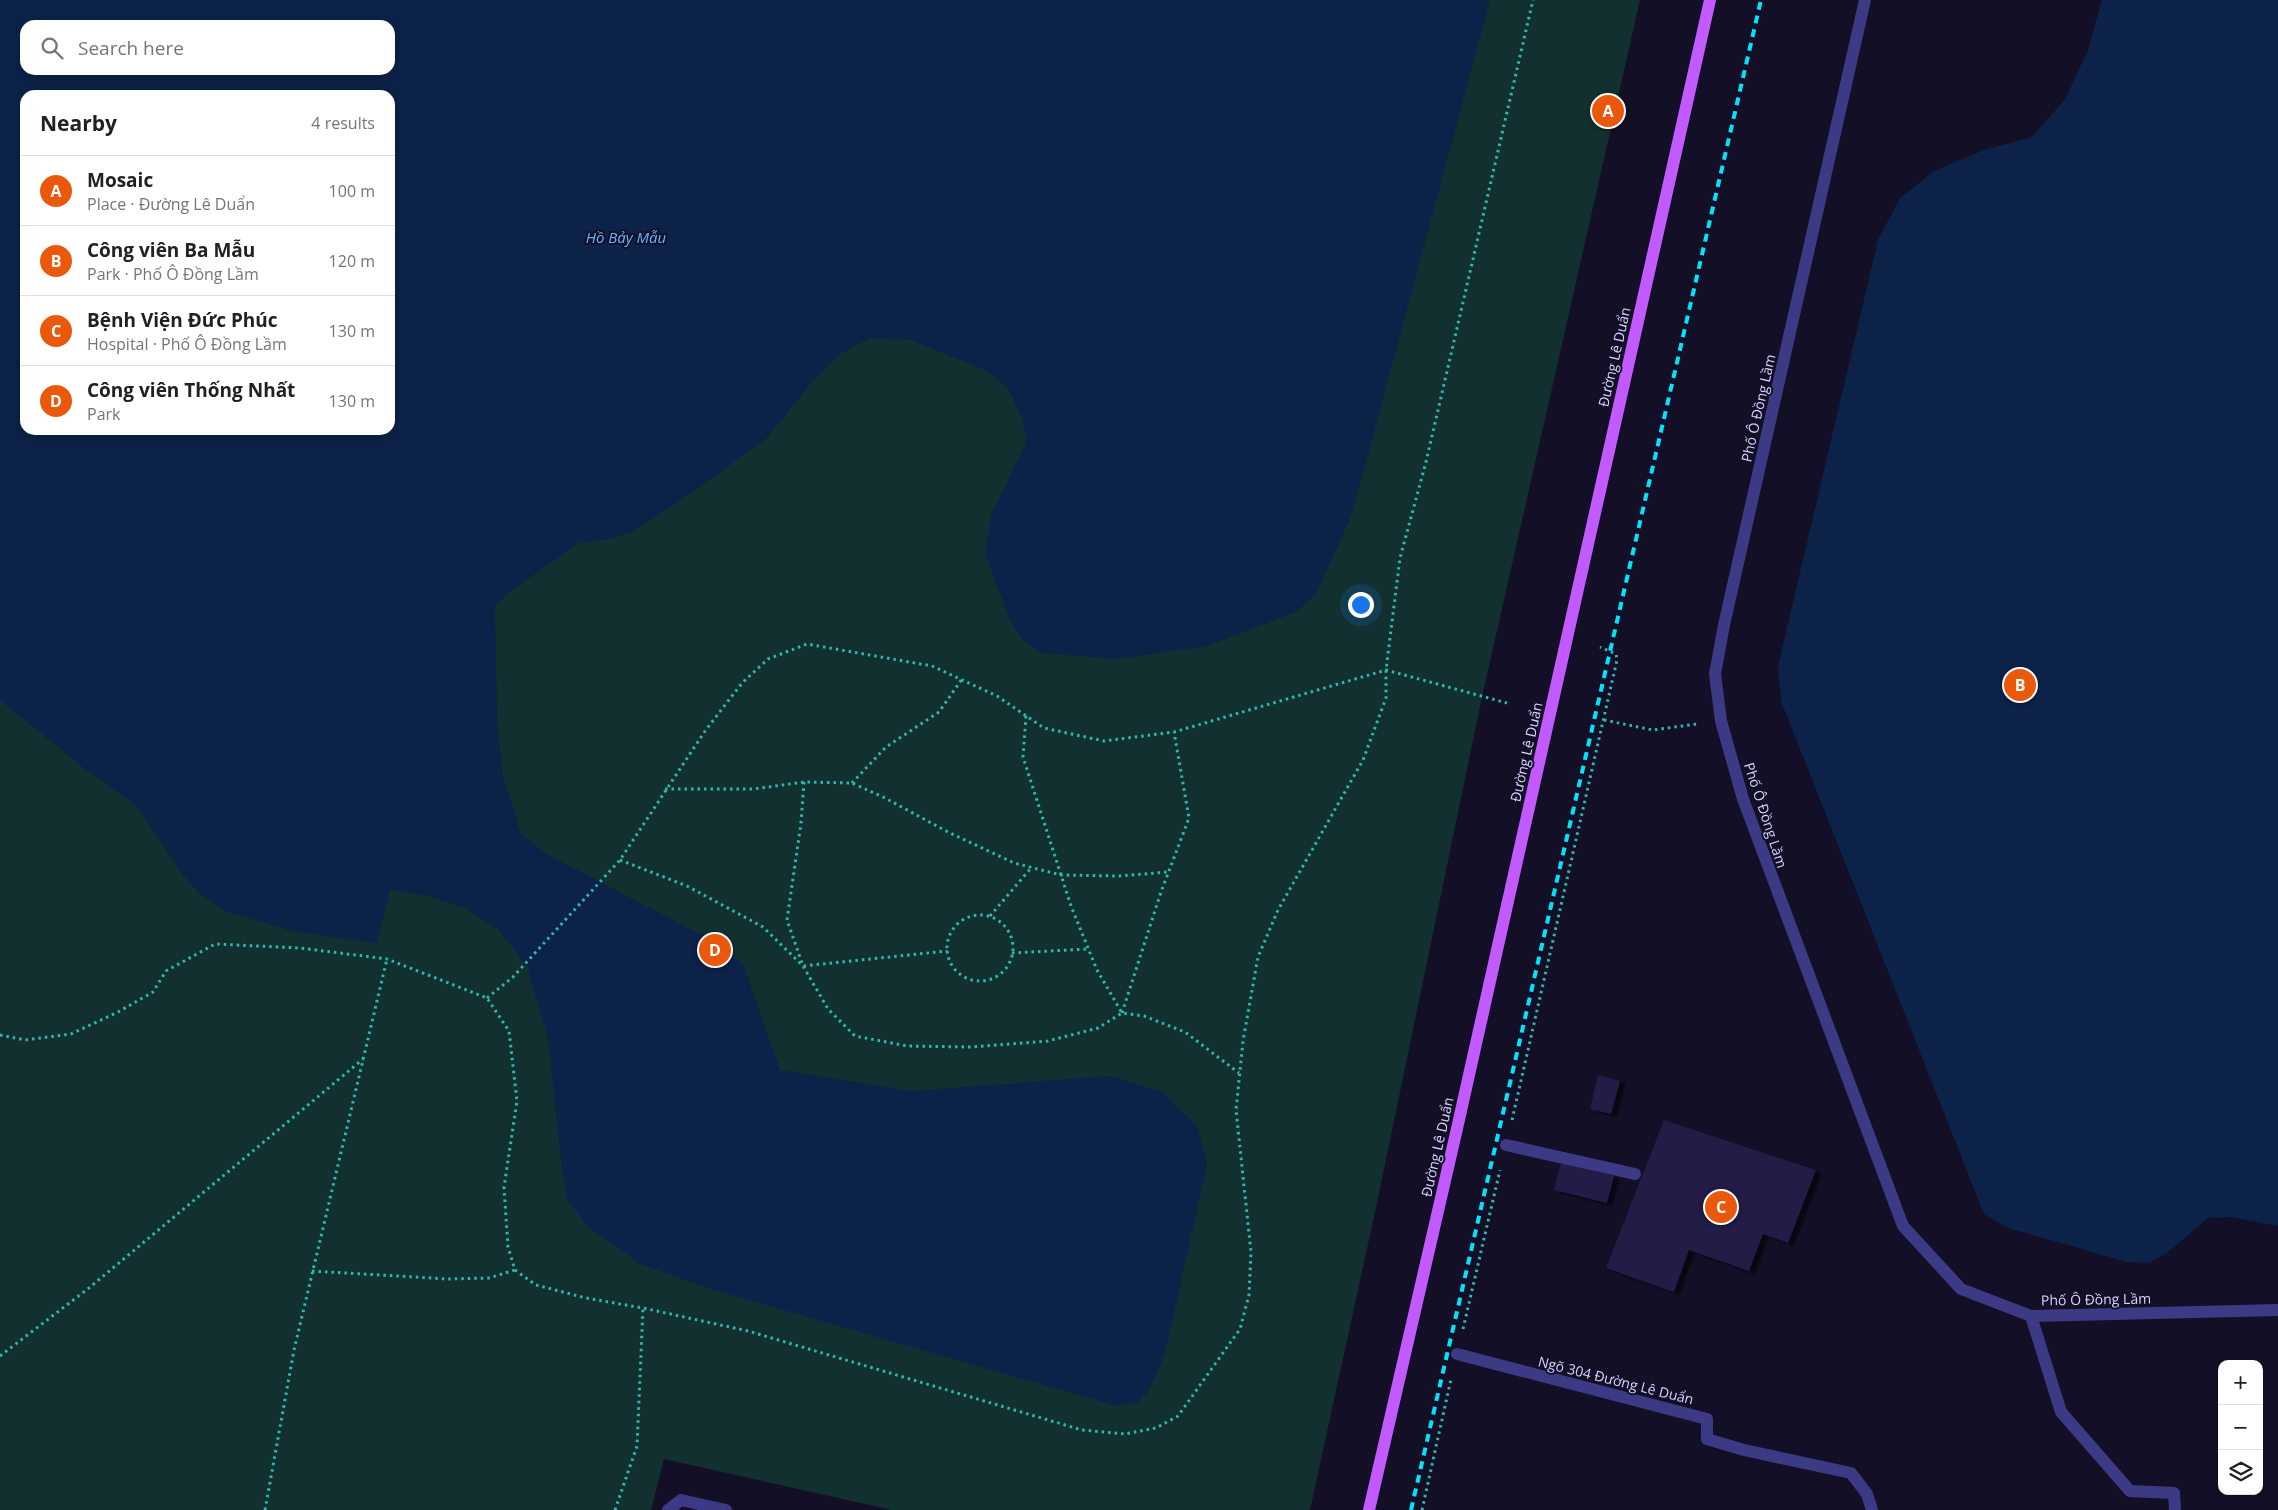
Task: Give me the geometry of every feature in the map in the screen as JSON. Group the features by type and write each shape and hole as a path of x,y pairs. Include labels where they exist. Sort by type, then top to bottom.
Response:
{"main road":[{"name":"Đường Lê Duẩn","path":"1370,1510 1710,0"}],"street":[{"name":"Phố Ô Đồng Lầm","path":"1865,0 1724,625 1716,674 1721,722 1743,799 1904,1226 1960,1289 2031,1316 2278,1310"},
{"path":"1506,1145 1635,1174"},
{"path":"2031,1316 2061,1412 2130,1491 2174,1493 2175,1510"},
{"name":"Ngõ 304 Đường Lê Duẩn","path":"1457,1354 1707,1419 1706,1439 1744,1450 1851,1472 1867,1494 1872,1510"},
{"path":"668,1510 681,1500 726,1510"}],"path":[{"path":"0,1035 25,1040 71,1034 118,1012 153,992 166,971 215,944 300,948 387,959 487,998 509,1031 518,1101 504,1188 508,1247 515,1270 536,1285 586,1298 643,1308 757,1334 1082,1430 1125,1434 1156,1428 1178,1416 1240,1329 1249,1295 1251,1252 1236,1110 1243,1041 1258,957 1278,910 1363,760 1386,698 1386,670 1400,558 1426,462 1534,0"},
{"path":"487,998 513,977 620,860 665,789 742,682 768,659 807,644 846,649 932,666 997,696 1044,728 1104,741 1174,732 1386,670 1507,703"},
{"path":"1422,1510 1617,660 1616,654 1600,647"},
{"path":"852,784 886,747 939,712 962,679"},
{"path":"1026,716 1023,757 1061,875 1097,970 1122,1013"},
{"path":"1604,720 1653,730 1721,722"},
{"path":"1122,1013 1168,872 1189,818 1174,732"},
{"path":"804,782 801,822 787,920 803,966 828,1010 855,1036 907,1046 970,1047 1048,1041 1098,1028 1122,1013 1144,1016 1185,1032 1240,1073"},
{"path":"665,789 754,789 804,782 852,784 885,798 948,832 1014,863 1031,868 1061,875 1119,876 1168,872"},
{"path":"620,860 687,886 763,928 803,966 947,952"},
{"path":"990,916 1031,868"},
{"path":"990,916 1005,927 1013,944 1012,953 1009,963 1002,972 994,977 973,980 955,970 947,952 947,941 951,930 958,922 968,917 990,916"},
{"path":"1012,953 1088,949"},
{"path":"265,1510 294,1350 387,959"},
{"path":"0,1356 90,1288 363,1059"},
{"path":"312,1271 448,1279 489,1278 515,1270"},
{"path":"614,1510 637,1446 643,1308"}],"green space":[{"path":"0,0 1640,0 1482,697 1377,1203 1310,1510 892,1510 664,1459 651,1510 0,1510"}],"water":[{"name":"Hồ Bảy Mẫu","path":"0,0 1490,0 1352,514 1317,593 1296,612 1207,646 1116,659 1041,653 1021,638 1010,621 985,553 992,513 1026,443 1023,420 1008,388 985,370 911,340 870,338 840,354 810,384 767,438 694,491 634,531 609,539 579,543 509,592 495,606 497,720 503,777 521,834 545,853 709,939 743,964 780,1070 912,1091 1110,1076 1162,1092 1197,1126 1207,1164 1165,1354 1149,1390 1138,1402 1115,1406 711,1289 640,1264 587,1226 568,1200 562,1169 548,1038 527,966 498,929 463,907 427,896 390,889 377,943 295,932 228,912 200,894 184,876 137,806 80,765 0,700"},
{"path":"2102,0 2278,0 2278,1226 2231,1217 2208,1218 2167,1253 2149,1263 2127,1262 2008,1228 1984,1214 1781,701 1778,666 1878,240 1900,198 1934,171 1984,150 2032,137 2065,99 2088,50"}],"building":[{"path":"1598,1075 1620,1081 1611,1114 1590,1109"},
{"path":"1664,1120 1816,1170 1788,1243 1763,1234 1749,1271 1689,1250 1674,1292 1606,1268"},
{"path":"1561,1163 1614,1176 1607,1203 1554,1190"}],"railway":[{"path":"1411,1510 1761,0"}],"place":[{"name":"Mosaic","path":"1608,111"},
{"name":"Công viên Ba Mẫu","path":"2020,685"},
{"name":"Công viên Thống Nhất","path":"715,950"},
{"name":"Bệnh Viện Đức Phúc","path":"1721,1207"}]}
